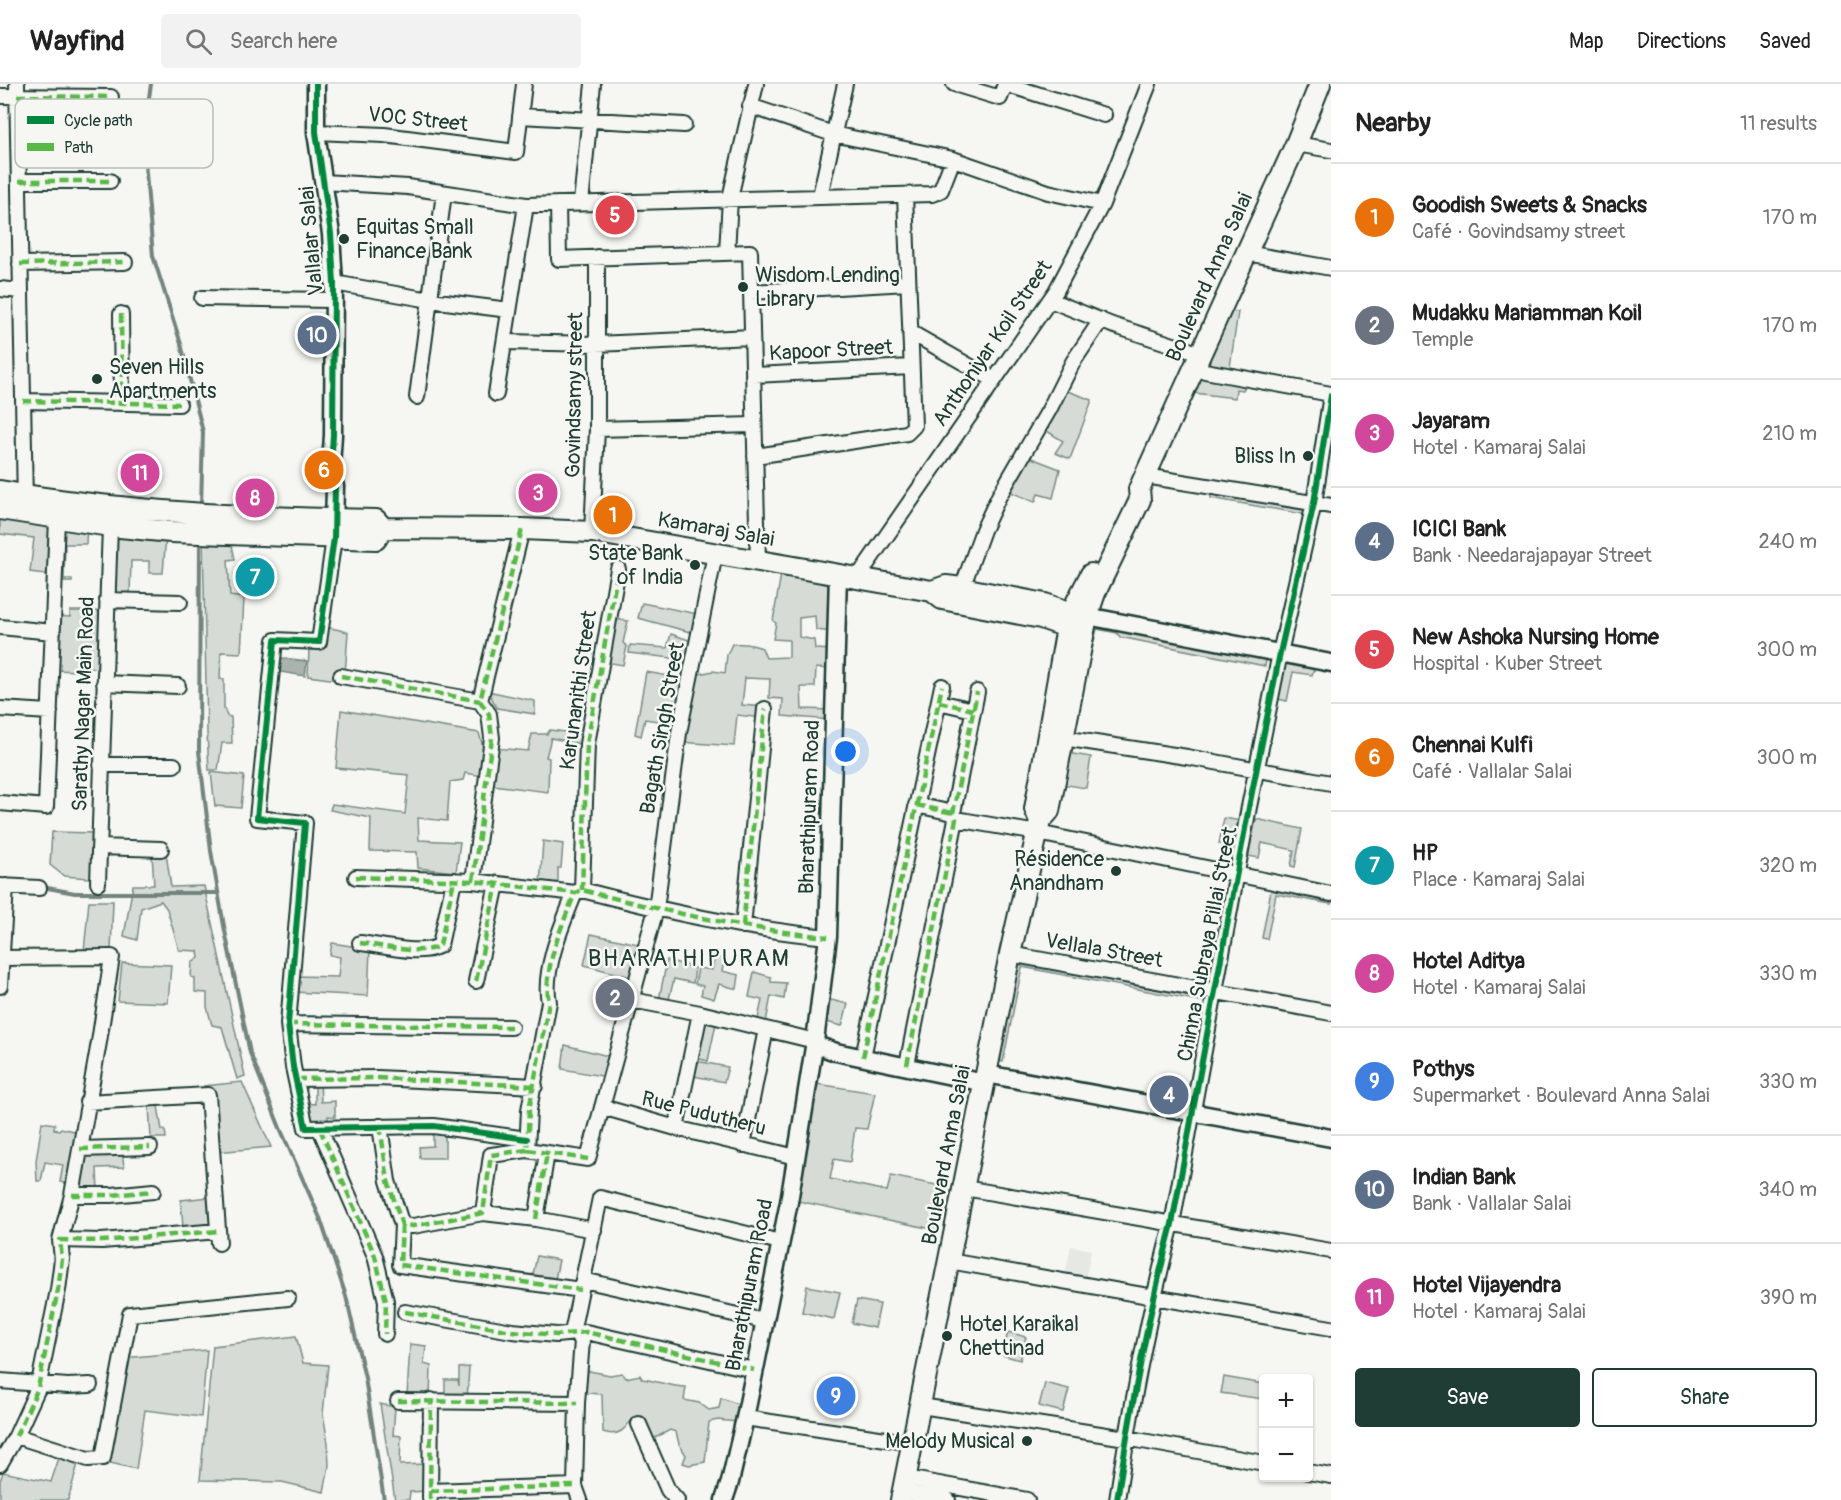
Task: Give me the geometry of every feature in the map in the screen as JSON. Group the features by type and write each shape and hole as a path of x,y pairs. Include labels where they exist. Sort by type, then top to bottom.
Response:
{"main road":[{"name":"Boulevard Anna Salai","path":"1039,827 1035,809 1061,662 1077,622 1095,593 1140,500 1142,483 1296,144 1320,84"},
{"name":"Kamaraj Salai","path":"0,491 57,518 171,532 234,535 328,528 376,520 383,528 592,532 932,591 942,599 1041,618 1077,622"},
{"name":"Kamaraj Salai","path":"0,509 24,504 63,501 171,512 235,515 328,528"},
{"name":"Kamaraj Salai","path":"932,591 946,586 1045,604 1077,622"},
{"path":"1041,618 1057,645 1061,662"},
{"name":"Boulevard Anna Salai","path":"903,1490 1010,954 1039,827 1049,811 1063,738 1077,622"}],"street":[{"name":"Vallalar Salai","path":"316,84 316,132 331,234 334,283 332,300 333,435 330,480 325,484 328,528"},
{"path":"524,84 520,116 684,125"},
{"path":"581,203 593,84"},
{"path":"727,253 730,198 756,84"},
{"path":"820,196 845,84"},
{"path":"954,84 1000,98 1005,84 1104,115"},
{"name":"Anthoniyar Koil Street","path":"848,576 994,380 1050,300 1102,204 1149,84"},
{"path":"0,96 17,90 111,97"},
{"path":"750,106 833,134 953,159 1048,192 1102,204"},
{"name":"VOC Street","path":"316,132 384,135 516,153 520,116"},
{"path":"1296,144 1331,150"},
{"path":"323,182 408,187 526,205 905,195 938,193 953,159"},
{"path":"19,168 24,504"},
{"path":"19,181 110,181"},
{"path":"417,398 444,193"},
{"path":"755,456 908,433 913,429 916,421 905,195"},
{"path":"558,204 559,258 750,252 758,561"},
{"path":"496,394 526,205"},
{"path":"1246,253 1331,268"},
{"name":"Govindsamy street","path":"592,532 597,429 597,257"},
{"path":"20,264 125,262"},
{"path":"334,283 430,300 509,310"},
{"path":"751,292 909,283"},
{"path":"0,289 21,291"},
{"path":"202,298 332,300"},
{"path":"1050,300 1198,361 1331,394"},
{"path":"121,314 122,403"},
{"path":"962,588 983,530 999,496 1049,410 1073,362 1101,320"},
{"path":"910,332 994,380"},
{"path":"505,342 596,344 752,337"},
{"name":"Kapoor Street","path":"753,375 912,367"},
{"name":"Chinna Subraya Pillai Street","path":"1118,1500 1126,1438 1154,1297 1172,1224 1257,769 1280,653 1314,503 1331,394"},
{"path":"23,401 179,404"},
{"path":"597,429 754,425"},
{"path":"1142,483 1331,506"},
{"path":"0,803 46,807 57,518"},
{"name":"Sarathy Nagar Main Road","path":"98,883 110,526"},
{"path":"328,528 318,642 275,640 257,818 305,823 288,1024 306,1128 434,1126 527,1144 547,1153 536,1219"},
{"path":"480,701 522,529"},
{"name":"Bagath Singh Street","path":"547,1153 588,1159 656,909 679,734 715,554"},
{"name":"Karunanithi Street","path":"527,1144 529,1110 549,1002 546,990 553,959 578,891 587,744 618,569"},
{"name":"Bharathipuram Road","path":"723,1500 730,1482 745,1418 780,1242 814,1041 828,937 848,576"},
{"path":"107,600 180,602"},
{"path":"1077,622 1331,663"},
{"path":"0,627 53,632"},
{"path":"341,676 480,701 489,714 492,738 473,881"},
{"path":"104,683 178,686"},
{"path":"863,1057 942,686"},
{"path":"907,1065 977,692"},
{"path":"939,702 973,710"},
{"path":"0,709 50,712"},
{"path":"743,926 765,709"},
{"path":"1063,738 1331,783"},
{"path":"101,765 174,765"},
{"path":"916,805 954,816 1039,827 1237,875 1331,894"},
{"path":"99,847 162,849"},
{"path":"356,877 473,881 578,891 743,926 828,937"},
{"path":"360,943 422,951 434,950 440,945 454,880"},
{"path":"476,981 497,884"},
{"path":"0,986 3,886 39,888"},
{"name":"Vellala Street","path":"1010,954 1331,1013"},
{"path":"0,1464 38,1388 62,1259 60,1240 72,1195 112,957 1,958"},
{"path":"632,1000 700,1013 814,1041 819,1046 836,1052 1331,1138"},
{"path":"676,1128 700,1013"},
{"path":"288,1024 511,1027"},
{"path":"743,1145 766,1029"},
{"path":"296,1079 378,1078 535,1086"},
{"path":"60,1240 219,1237 208,1095 87,1102"},
{"name":"Rue Pudutheru","path":"602,1107 676,1128 796,1157"},
{"path":"380,1126 388,1181 402,1225 400,1265"},
{"path":"320,1129 375,1256 386,1301 385,1334"},
{"path":"483,1213 491,1155 527,1144"},
{"path":"80,1149 150,1147"},
{"path":"964,1188 1331,1251"},
{"path":"72,1195 112,1195 153,1191"},
{"path":"754,1370 581,1332 573,1328 600,1198 780,1242"},
{"path":"402,1225 413,1226 483,1213 536,1219 594,1230"},
{"path":"949,1261 1331,1328"},
{"path":"379,1271 400,1265 582,1285 764,1320"},
{"path":"16,1436 88,1459 103,1458 130,1314 288,1298"},
{"path":"405,1312 512,1331 556,1335 581,1332"},
{"path":"580,1500 575,1486 581,1332"},
{"path":"0,1381 68,1386 90,1385"},
{"path":"431,1400 430,1495 575,1486"},
{"path":"398,1401 577,1403"},
{"path":"921,1406 1126,1438 1259,1462"},
{"path":"745,1418 913,1443"},
{"path":"639,1424 668,1490 677,1500"},
{"path":"1313,1473 1331,1476"},
{"path":"903,1490 948,1500"},
{"path":"903,1490 1027,1500"}],"shaded area":[{"path":"1222,310 1238,312 1229,374 1195,368"},
{"path":"1195,370 1248,380 1243,390 1236,389 1235,398 1186,392"},
{"path":"1062,389 1092,400 1070,459 1055,453 1063,441 1042,428"},
{"path":"1026,456 1060,469 1053,498 1038,494 1035,502 1011,492"},
{"path":"1210,489 1310,504 1308,515 1211,498"},
{"path":"0,512 55,520 52,575 30,572 34,538 0,534"},
{"path":"58,519 87,523 86,544 65,544 64,579 72,579 72,582 57,582"},
{"path":"114,531 166,535 163,573 149,573 149,561 131,561 130,595 111,598"},
{"path":"203,540 231,541 235,559 228,560 230,596 244,598 241,653 221,652 220,679 224,679 224,708 227,716 231,717 232,743 222,743 218,770 209,770"},
{"path":"782,568 835,576 833,632 816,630 815,616 799,618 799,637 814,640 815,649 834,650 833,669 816,668 815,687 801,687 802,709 833,710 832,720 782,716 783,699 769,698 770,679 745,678 742,705 764,707 763,718 737,715 734,746 681,742 694,675 713,671 725,673 727,655 732,644 747,644 762,648 766,658 789,657 789,640 773,639 776,623 773,621"},
{"path":"642,603 698,614 694,633 638,618"},
{"path":"70,611 105,611 101,668 79,667 79,671 53,670 56,616 70,617"},
{"path":"614,619 628,621 623,643 627,646 623,665 605,662"},
{"path":"1090,625 1266,660 1265,666 1120,637 1117,633 1097,629 1088,665 1082,664"},
{"path":"323,626 348,632 345,675 337,680 308,676 309,647"},
{"path":"671,634 692,641 688,660 629,653 630,645 667,648"},
{"path":"282,658 307,661 305,676 280,672"},
{"path":"1285,663 1314,669 1312,675 1293,672 1287,701 1278,699"},
{"path":"646,672 686,679 677,724 645,719 641,736 635,734"},
{"path":"488,691 535,701 535,714 497,708"},
{"path":"341,710 479,733 485,754 484,776 465,773 463,780 450,782 447,821 418,818 419,840 460,842 456,872 418,868 417,852 370,851 371,818 330,810 332,804 405,814 409,775 336,768"},
{"path":"550,730 587,735 585,745 551,738 546,757 549,758 548,792 493,785 495,748 528,751 532,734 547,734"},
{"path":"1067,753 1091,757 1086,788 1061,784"},
{"path":"211,772 244,776 241,808 215,806"},
{"path":"1224,818 1241,821 1235,847 1219,844"},
{"path":"1256,819 1302,829 1295,867 1291,866 1294,850 1262,843 1259,858 1248,856"},
{"path":"52,832 96,833 95,873 89,878 64,876 50,865"},
{"path":"543,841 563,844 561,868 558,868 558,888 540,886"},
{"path":"166,853 171,887 204,886 245,1076 237,1079 222,1027 212,1025 207,1007 207,993 195,992 195,978 191,977 192,963 199,958 198,951 179,950 167,909 161,901 141,908 137,940 124,936 133,885 154,885 152,854"},
{"path":"1271,890 1331,902 1331,904 1276,894 1267,939 1262,938"},
{"path":"89,901 113,901 111,950 84,951"},
{"path":"591,934 643,945 634,978 584,965"},
{"path":"332,943 370,949 368,996 294,992 296,976 338,977 340,957 330,955"},
{"path":"715,956 725,958 722,971 739,975 737,989 719,984 714,999 701,995 703,986 695,984 698,968 712,970"},
{"path":"667,960 695,968 693,983 674,979 668,1003 659,1000"},
{"path":"122,963 171,965 168,1003 118,1001"},
{"path":"1018,963 1206,999 1205,1002 1022,967 1003,1062 1000,1061"},
{"path":"754,972 771,977 771,982 786,983 784,999 771,996 766,1022 758,1019 762,1000 749,997"},
{"path":"827,999 848,1004 842,1026 822,1021"},
{"path":"701,1014 717,1019 708,1061 692,1057"},
{"path":"565,1045 612,1057 607,1077 562,1069"},
{"path":"696,1061 728,1067 724,1082 693,1076"},
{"path":"320,1080 321,1102 335,1101 335,1117 328,1116 328,1126 308,1126 305,1103 315,1104 315,1081"},
{"path":"242,1082 271,1147 216,1152 204,1086"},
{"path":"811,1083 875,1093 867,1129 855,1128 850,1162 834,1159 830,1179 887,1191 891,1176 947,1187 937,1230 793,1200"},
{"path":"149,1106 158,1106 162,1130 165,1130 166,1138 151,1138"},
{"path":"42,1122 55,1124 54,1129 59,1130 61,1128 73,1131 76,1128 80,1129 69,1184 60,1182 63,1165 45,1162 41,1181 37,1181 36,1161"},
{"path":"433,1134 445,1135 445,1158 420,1158 419,1147 433,1146"},
{"path":"86,1150 122,1150 124,1167 97,1168 98,1192 79,1194"},
{"path":"210,1197 215,1225 183,1228 181,1200"},
{"path":"1071,1246 1091,1250 1086,1276 1066,1272"},
{"path":"537,1256 559,1260 554,1284 532,1279"},
{"path":"807,1286 840,1292 834,1319 802,1312"},
{"path":"857,1300 880,1304 875,1328 852,1323"},
{"path":"1008,1332 1026,1337 1020,1360 1002,1355"},
{"path":"296,1336 303,1363 328,1365 323,1414 329,1466 324,1492 282,1482 200,1480 213,1346"},
{"path":"410,1344 426,1346 424,1364 431,1366 430,1398 407,1396"},
{"path":"207,1350 201,1417 145,1410 136,1469 106,1462 124,1358"},
{"path":"469,1367 467,1400 445,1399 445,1380 458,1380 459,1386 459,1368"},
{"path":"584,1370 610,1375 622,1373 626,1378 640,1375 642,1379 686,1387 684,1400 699,1403 709,1410 719,1408 721,1398 741,1405 737,1422 718,1420 709,1422 705,1462 689,1465 683,1463 686,1455 679,1444 676,1432 670,1430 653,1439 640,1421 634,1417 618,1433 603,1432 602,1394 583,1391"},
{"path":"1224,1377 1259,1383 1259,1398 1221,1393"},
{"path":"1045,1383 1069,1389 1063,1412 1039,1406"},
{"path":"380,1404 395,1407 393,1435 401,1436 400,1465 427,1464 426,1491 410,1492 409,1500 395,1500"},
{"path":"60,1455 79,1460 68,1500 0,1500 0,1481 3,1472 51,1482"}],"waterway":[{"path":"149,99 151,84"},
{"path":"146,168 153,256 181,344 203,432 201,507"},
{"path":"200,539 199,751 211,851 224,926 250,1053 320,1218 346,1296 365,1378 384,1500"},
{"path":"42,887 75,893 218,893"},
{"path":"929,1489 988,1500"}],"marked path":[{"path":"17,96 111,97"},
{"path":"19,181 110,181"},
{"path":"20,264 125,262"},
{"path":"121,314 122,403"},
{"path":"23,401 179,404"},
{"path":"473,881 492,738 489,714 480,701 522,529"},
{"path":"582,890 587,744 618,569"},
{"path":"341,676 480,701"},
{"path":"863,1057 942,686"},
{"path":"907,1065 956,819 953,813 977,692"},
{"path":"939,702 973,710"},
{"path":"743,926 765,709"},
{"path":"916,805 953,813"},
{"path":"356,877 473,881 575,893 582,890 704,918 828,937"},
{"path":"360,943 413,950 424,950 440,945 454,880"},
{"path":"476,981 497,884"},
{"path":"380,1126 388,1181 402,1225 413,1226 483,1213 491,1155 527,1150 529,1110 549,1002 548,976 560,932 575,893"},
{"path":"288,1024 511,1027"},
{"path":"296,1079 378,1078 535,1086"},
{"path":"320,1129 375,1256 386,1301 385,1334"},
{"path":"80,1149 150,1147"},
{"path":"527,1150 588,1159"},
{"path":"536,1219 547,1153"},
{"path":"72,1195 112,1195 153,1191"},
{"path":"402,1225 400,1265 581,1290"},
{"path":"16,1436 38,1388 58,1290 62,1259 60,1240 102,1241 218,1231"},
{"path":"405,1312 512,1331 556,1335 586,1332 754,1370"},
{"path":"430,1500 431,1400"},
{"path":"398,1401 577,1403"},
{"path":"430,1491 575,1486"}],"cycle path":[{"path":"316,84 316,132 331,234 334,283 333,435 330,480 335,486 334,538 319,642 275,640 257,818 305,823 288,1024 293,1067 306,1128 434,1126 527,1139"},
{"path":"1117,1500 1141,1361 1172,1224 1249,807 1280,653 1314,503 1331,395"}],"place":[{"name":"New Ashoka Nursing Home","path":"615,215"},
{"name":"Equitas Small Finance Bank","path":"344,239"},
{"name":"Wisdom Lending Library","path":"743,287"},
{"name":"Indian Bank","path":"317,335"},
{"name":"Seven Hills Apartments","path":"97,379"},
{"name":"Bliss In","path":"1308,456"},
{"name":"Chennai Kulfi","path":"324,470"},
{"name":"Hotel Vijayendra","path":"140,473"},
{"name":"Jayaram","path":"538,493"},
{"name":"Hotel Aditya","path":"255,498"},
{"name":"Goodish Sweets & Snacks","path":"613,515"},
{"name":"State Bank of India","path":"695,565"},
{"name":"HP","path":"255,577"},
{"name":"Résidence Anandham","path":"1116,871"},
{"name":"Mudakku Mariamman Koil","path":"615,998"},
{"name":"ICICI Bank","path":"1169,1095"},
{"name":"Hotel Karaikal Chettinad","path":"947,1336"},
{"name":"Pothys","path":"836,1396"},
{"name":"Melody Musical","path":"1027,1441"}],"district":[{"name":"BHARATHIPURAM","path":"689,958"}]}
